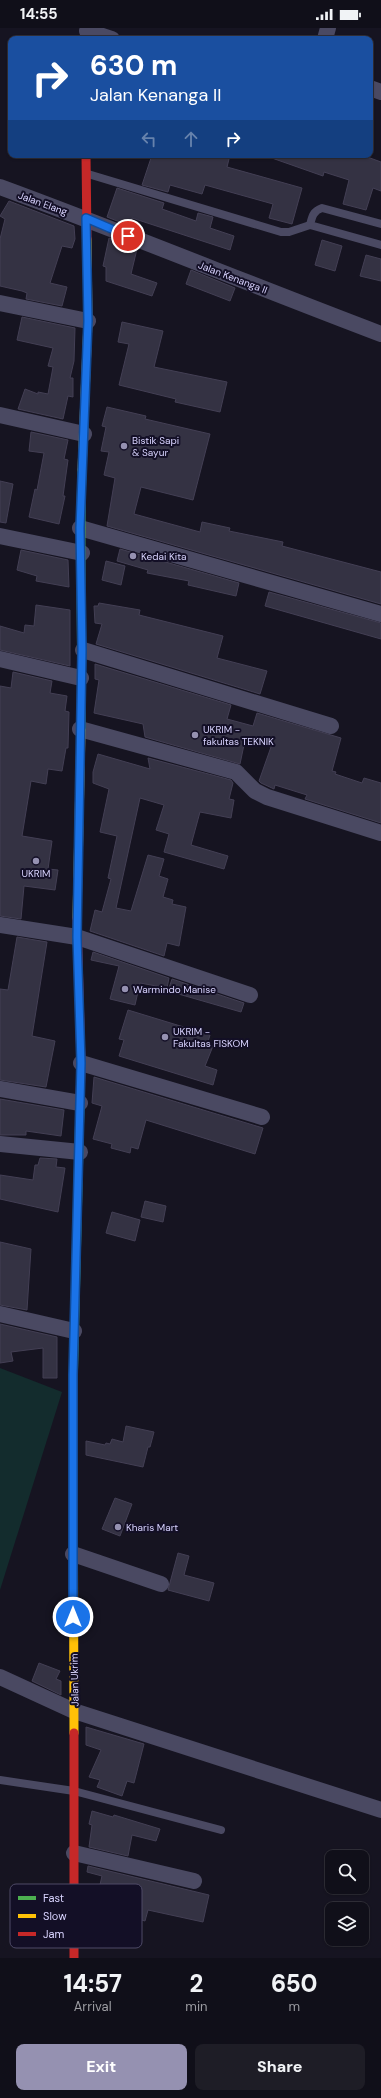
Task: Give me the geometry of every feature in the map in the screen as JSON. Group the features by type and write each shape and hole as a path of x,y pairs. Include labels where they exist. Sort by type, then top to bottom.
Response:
{"street":[{"path":"87,33 100,36"},
{"name":"Jalan Ukrim","path":"74,1884 74,1331 80,1152 81,1063 77,937 82,650 82,552 80,528 88,321 86,158"},
{"name":"Jalan Elang","path":"0,187 86,218"},
{"name":"Jalan Kenanga II","path":"86,218 228,276 381,334"},
{"path":"0,304 88,321"},
{"path":"0,415 84,434"},
{"path":"80,528 381,614"},
{"path":"0,536 82,552"},
{"path":"82,650 330,726"},
{"path":"0,659 81,678"},
{"path":"80,729 236,772 255,791 267,797 381,833"},
{"path":"0,925 77,937 250,995"},
{"path":"81,1063 262,1118"},
{"path":"0,1089 80,1102"},
{"path":"0,1144 80,1152"},
{"path":"0,1314 74,1331"},
{"path":"73,1554 161,1584"},
{"path":"0,1677 74,1711 381,1810"},
{"path":"74,1853 194,1881"}],"lane":[{"path":"86,173 281,232 288,232 310,225 380,242"},
{"path":"310,225 312,214 316,210 322,208 381,224"},
{"path":"0,1780 74,1791 221,1830"}],"green space":[{"path":"0,1368 62,1392 0,1590"}],"building":[{"path":"151,158 229,158 227,167 302,188 292,224 269,218 273,204 205,185 202,194 170,185 168,192 142,185"},
{"path":"272,158 370,158 381,162 381,191 373,188 366,210 343,204 349,180 324,172 323,176"},
{"path":"117,188 164,203 162,209 196,221 198,213 213,217 210,228 234,236 230,250 132,218 130,226 107,217"},
{"path":"9,201 74,226 75,239 72,248 62,246 50,283 67,287 62,306 26,299 27,293 0,286 0,239 5,219 0,216"},
{"path":"109,238 137,249 131,274 157,283 152,296 106,281 106,267 103,266"},
{"path":"322,240 342,246 335,271 315,265"},
{"path":"366,255 381,259 381,281 360,276"},
{"path":"191,270 235,288 230,301 186,284"},
{"path":"22,317 75,328 74,361 70,378 73,378 73,397 68,396 63,419 18,409 25,389 38,394 38,392 48,394 53,367 48,366 53,348 17,340"},
{"path":"122,322 163,331 154,367 227,382 220,412 175,402 176,399 119,385 129,344 118,342"},
{"path":"107,407 146,416 145,419 210,434 193,500 141,487 134,514 200,532 202,522 230,528 229,531 283,542 282,546 381,572 381,604 107,526 115,478 104,475 109,452 101,451 106,427 102,426"},
{"path":"31,432 68,440 64,459 68,460 63,496 65,496 59,524 29,517 35,489 37,490 44,453 29,451"},
{"path":"0,481 13,484 6,523 0,522"},
{"path":"120,549 239,583 236,596 188,585 189,581 147,573 148,570 117,561"},
{"path":"21,550 68,560 69,587 36,581 37,576 17,570"},
{"path":"106,561 125,566 121,585 102,580"},
{"path":"269,592 381,623 381,639 265,606"},
{"path":"99,603 140,610 139,615 223,636 217,658 267,671 260,694 96,644 102,624 95,623 94,606 98,606"},
{"path":"36,605 70,610 70,666 0,650 0,626 24,633 25,625 34,626"},
{"path":"95,664 231,705 227,719 253,726 257,713 341,738 332,771 336,772 335,774 362,783 364,778 381,783 381,823 305,799 307,795 275,785 274,789 261,783 259,781 271,747 245,740 240,764 145,737 143,724 94,713 99,680 95,679"},
{"path":"13,672 52,681 50,693 67,696 65,711 69,712 68,748 66,748 62,771 48,769 46,784 31,781 22,836 52,841 48,869 58,870 55,890 24,886 21,919 0,916 0,686 11,688"},
{"path":"98,754 150,769 148,758 231,780 233,783 229,799 234,800 231,818 200,812 191,845 228,856 224,869 164,852 169,834 156,830 164,805 140,798 116,908 131,911 148,855 164,859 159,876 168,879 163,897 173,900 172,904 186,907 179,946 167,943 164,956 90,931 95,910 102,912 111,879 108,878 117,836 100,832 109,789 93,783 93,772"},
{"path":"17,937 47,942 32,1036 55,1041 46,1087 0,1080 0,989 8,990"},
{"path":"93,952 169,978 167,988 140,983 135,1005 110,999 119,966 91,960"},
{"path":"172,979 244,1003 241,1012 168,991"},
{"name":"UKRIM - Fakultas FISKOM","path":"128,1010 210,1035 207,1045 213,1046 205,1066 217,1070 213,1085 119,1056 124,1040 119,1039"},
{"path":"94,1077 263,1128 255,1154 146,1120 138,1149 131,1147 130,1153 111,1148 112,1144 93,1139 102,1106 92,1103"},
{"path":"0,1099 64,1110 61,1136 26,1131 26,1135 0,1135"},
{"path":"40,1158 57,1159 56,1167 65,1168 58,1212 0,1199 0,1175 33,1180 35,1165 38,1165"},
{"path":"145,1201 166,1206 163,1222 141,1217"},
{"path":"112,1212 140,1220 135,1241 106,1233"},
{"path":"0,1242 31,1249 27,1310 0,1305"},
{"path":"0,1324 57,1337 57,1378 43,1378 43,1348 11,1352 13,1361 0,1363"},
{"path":"126,1426 154,1432 150,1447 148,1447 143,1467 86,1455 86,1441 105,1445 106,1443 110,1444 112,1439 123,1442"},
{"path":"115,1498 132,1504 120,1536 102,1529"},
{"path":"178,1553 189,1556 184,1575 214,1583 209,1601 168,1590"},
{"path":"39,1663 60,1671 56,1679 61,1681 61,1695 32,1681"},
{"path":"86,1727 144,1744 134,1783 127,1781 122,1796 97,1787 100,1780 89,1777 101,1750 86,1745"},
{"path":"92,1811 113,1817 114,1815 160,1829 156,1841 132,1835 128,1856 89,1847 92,1825 89,1824"},
{"path":"88,1866 209,1895 203,1922 148,1910 145,1921 142,1920 142,1884 100,1884 102,1876 87,1872"}],"traffic: fast":[{"path":"81,730 82,470"},
{"path":"73,1391 80,1105"}],"traffic: slow":[{"path":"82,470 88,321 87,239"},
{"path":"77,918 81,730"},
{"path":"73,1391 74,1733"}],"traffic: jam":[{"path":"86,158 87,239"},
{"path":"77,918 81,1063 80,1105"},
{"path":"74,1733 74,1884"},
{"path":"74,1948 74,1958"}],"place":[{"name":"Bistik Sapi & Sayur","path":"124,446"},
{"name":"Kedai Kita","path":"133,556"},
{"name":"UKRIM - fakultas TEKNIK","path":"195,735"},
{"name":"UKRIM","path":"36,861"},
{"name":"Warmindo Manise","path":"125,989"},
{"name":"UKRIM - Fakultas FISKOM","path":"165,1037"},
{"name":"Kharis Mart","path":"118,1527"}],"route":[{"path":"73,1617 73,1375 80,1152 81,1063 77,937 82,650 82,552 80,528 88,321 86,218 128,236"}]}
